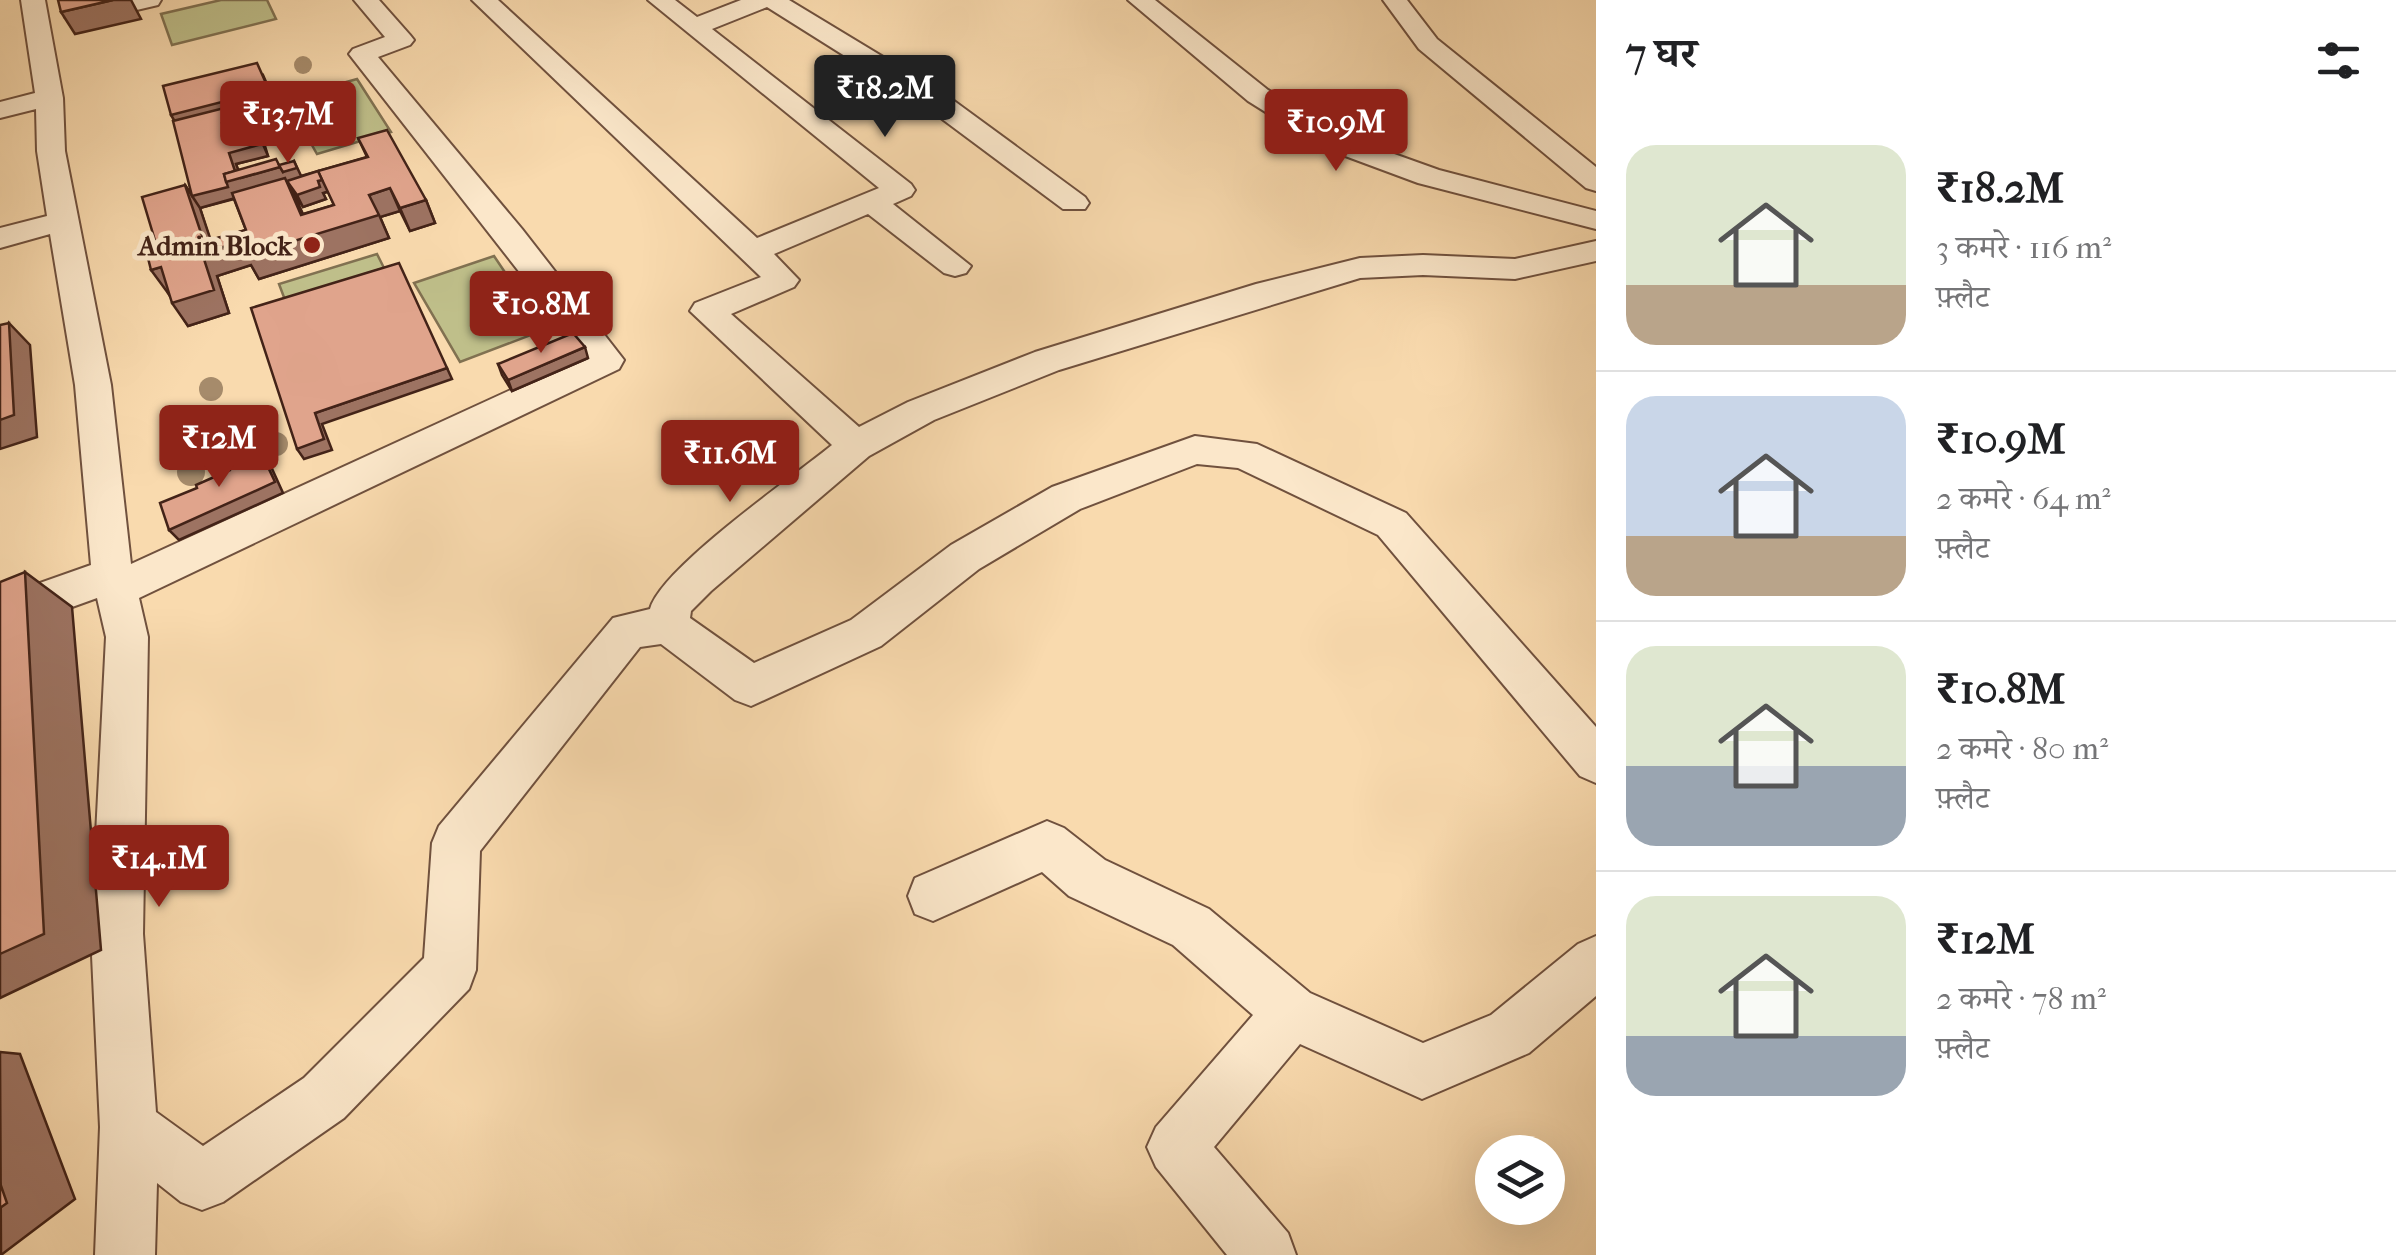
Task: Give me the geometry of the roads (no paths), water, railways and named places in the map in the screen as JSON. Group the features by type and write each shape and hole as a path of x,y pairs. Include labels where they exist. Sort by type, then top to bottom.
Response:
{"street":[{"path":"126,1255 128,1127 118,934 128,637 114,583 93,385 50,151 50,98 34,13 149,0"},
{"path":"0,615 114,583 607,360 512,236 362,54 401,40 366,0"},
{"path":"484,0 782,280 706,311 856,446"},
{"path":"660,0 900,190 753,252"},
{"path":"694,27 762,0"},
{"path":"772,0 936,100 1074,204"},
{"path":"1140,0 1257,92 1327,140 1396,167 1596,220"},
{"path":"1395,0 1428,44 1596,182"},
{"path":"0,110 50,98"},
{"path":"872,202 955,266"},
{"path":"0,238 63,221"},
{"path":"667,624 672,603 696,579 856,446 920,411 1047,361 1268,292 1360,268 1423,265 1515,269 1596,251"},
{"path":"128,1127 202,1181 324,1098 450,970 456,843 628,631 667,624 751,686 866,633 965,557 1066,498 1196,450 1244,454 1392,524 1596,761"},
{"path":"934,896 1047,846 1087,878 1191,927 1291,1012 1422,1071 1510,1034 1596,962"},
{"path":"1266,1255 1176,1147 1291,1012"}],"place":[{"name":"Admin Block","path":"312,245"}]}
